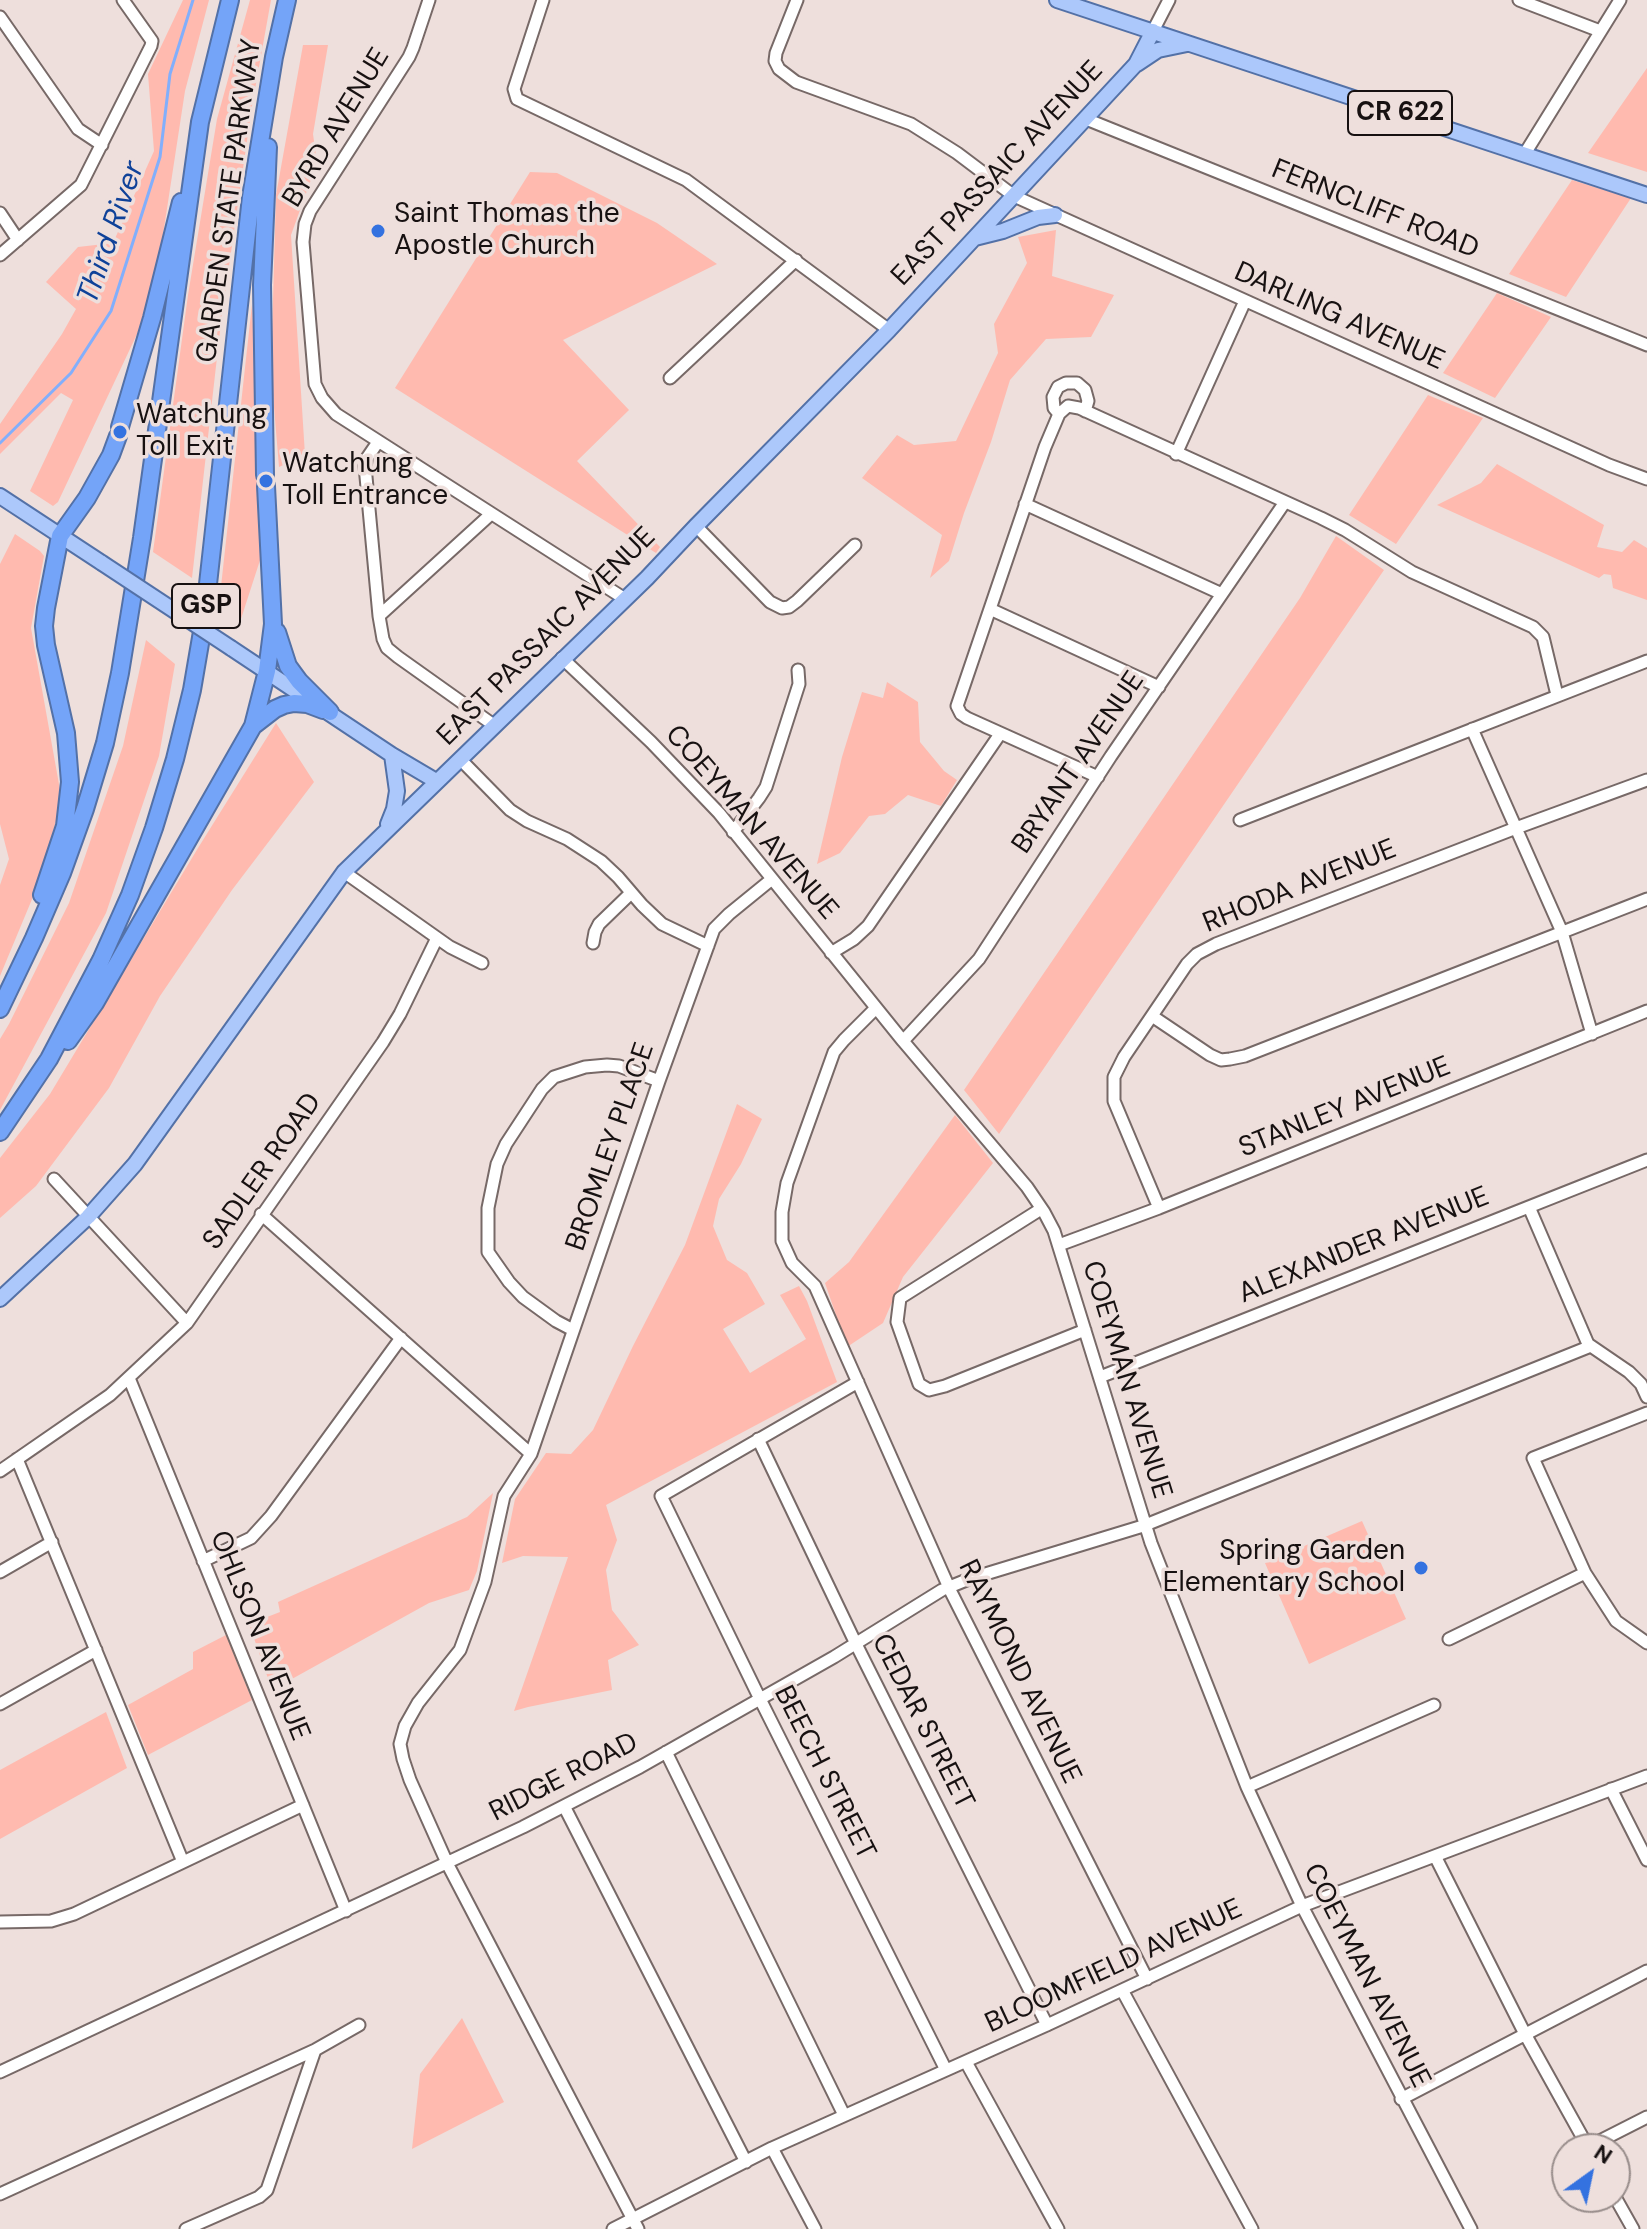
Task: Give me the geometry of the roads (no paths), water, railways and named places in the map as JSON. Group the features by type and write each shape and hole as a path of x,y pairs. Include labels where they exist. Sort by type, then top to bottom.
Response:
{"highway":[{"name":"GARDEN STATE PARKWAY","path":"2,1005 62,873 105,743 142,538 200,122 230,0"},
{"name":"GARDEN STATE PARKWAY","path":"0,1132 49,1059 101,960 130,895 175,759 192,690 204,620 251,197 274,57 287,0"},
{"path":"49,1059 72,1037 95,1003 253,726 267,671 273,610 266,481 262,285 274,57"},
{"path":"2,1005 57,853 69,804 66,733 44,626 60,536 87,498 111,455 119,432 160,288 200,122"},
{"path":"273,610 288,666 330,712"},
{"path":"253,726 275,709 294,703 330,712"}],"main road":[{"name":"CR 622","path":"1057,0 1647,195"},
{"name":"EAST PASSAIC AVENUE","path":"0,1299 88,1217 142,1155 344,872 625,599 889,330 1136,64 1153,31"},
{"path":"1136,64 1158,50 1189,43"},
{"path":"974,238 1038,217 1055,215"},
{"path":"0,496 436,781"},
{"path":"378,838 388,825 394,809 397,791 392,755"}],"street":[{"path":"0,255 81,185 151,46 152,41 123,0"},
{"name":"BYRD AVENUE","path":"429,0 409,57 310,211 305,224 303,242 315,384 336,414 625,599"},
{"path":"543,0 514,89 517,99 686,180 889,330"},
{"name":"DARLING AVENUE","path":"797,0 775,61 779,69 796,82 911,124 957,153 1014,196 1609,465 1647,479"},
{"path":"1153,31 1169,0"},
{"path":"1519,0 1600,31"},
{"path":"1524,155 1620,0"},
{"path":"0,17 78,129 102,145"},
{"name":"FERNCLIFF ROAD","path":"1086,119 1647,345"},
{"path":"0,213 18,240"},
{"path":"670,378 796,260"},
{"path":"1176,454 1245,301"},
{"path":"1059,414 1054,408 1053,397 1058,387 1066,383 1077,383 1085,390 1088,401 1085,411"},
{"path":"1098,777 1000,734 961,714 957,706 1045,447 1059,414 1068,406 1345,530 1412,572 1533,627 1543,637 1557,695"},
{"path":"378,442 365,466 383,639 387,648 495,726"},
{"name":"BRYANT AVENUE","path":"903,1041 979,959 1285,502"},
{"path":"1025,504 1222,594"},
{"path":"379,616 491,514"},
{"path":"696,526 770,602 782,608 797,601 855,545"},
{"path":"990,609 1159,687"},
{"name":"COEYMAN AVENUE","path":"562,658 651,742 733,832 1027,1187 1054,1231 1145,1525 1247,1787 1302,1906 1471,2229"},
{"path":"1240,820 1647,661"},
{"path":"733,832 766,787 799,684 798,670"},
{"path":"1472,729 1562,932 1592,1034"},
{"path":"831,953 868,926 1000,734"},
{"path":"461,760 510,810 567,839 601,861 662,924 708,946"},
{"name":"RHODA AVENUE","path":"1159,1208 1114,1101 1114,1077 1124,1057 1197,954 1516,828 1647,780"},
{"path":"344,872 437,938 482,963"},
{"name":"BROMLEY PLACE","path":"636,2224 447,1863 410,1780 400,1744 405,1726 418,1703 460,1650 485,1582 504,1496 531,1454 714,929 772,879"},
{"path":"593,943 599,924 631,893"},
{"path":"1152,1016 1221,1060 1245,1056 1647,899"},
{"name":"SADLER ROAD","path":"0,1471 110,1395 187,1323 383,1042 437,938"},
{"name":"RAYMOND AVENUE","path":"876,1008 834,1052 787,1183 782,1212 782,1241 792,1263 815,1286 948,1587 1147,1979"},
{"name":"STANLEY AVENUE","path":"1059,1245 1159,1208 1647,1011"},
{"path":"573,1330 523,1297 488,1252 488,1208 497,1164 506,1144 542,1089 554,1077 585,1067 607,1065 619,1066 659,1081"},
{"name":"ALEXANDER AVENUE","path":"1100,1377 1647,1160"},
{"path":"54,1179 187,1323"},
{"path":"1529,1207 1591,1346 1629,1372 1641,1384 1647,1397"},
{"path":"1041,1209 900,1298 897,1322 919,1384 929,1390 945,1386 1085,1330"},
{"path":"261,1214 531,1454"},
{"path":"203,1561 251,1538 271,1516 401,1338"},
{"name":"RIDGE ROAD","path":"0,2072 564,1806 760,1699 948,1587 1145,1525 1591,1346"},
{"name":"OHLSON AVENUE","path":"129,1378 346,1911"},
{"path":"758,1439 858,1382"},
{"path":"1647,1413 1533,1458 1585,1573 1616,1621 1647,1643"},
{"name":"BEECH STREET","path":"758,1439 661,1496 946,2070"},
{"name":"CEDAR STREET","path":"758,1439 856,1644 1047,2025"},
{"path":"17,1459 183,1862"},
{"path":"0,1572 52,1542"},
{"path":"1449,1639 1585,1573"},
{"path":"0,1704 96,1650"},
{"path":"1247,1787 1434,1705"},
{"path":"666,1752 844,2115"},
{"name":"BLOOMFIELD AVENUE","path":"613,2229 636,2224 772,2148 1302,1906 1647,1776"},
{"path":"1611,1789 1647,1860"},
{"path":"0,1922 51,1921 74,1914 303,1805"},
{"path":"564,1806 746,2162"},
{"path":"1435,1856 1525,2034 1580,2133"},
{"path":"1401,2099 1647,1971"},
{"path":"1122,1990 1252,2229"},
{"path":"0,2194 315,2050 359,2025"},
{"path":"186,2229 259,2197 267,2190 315,2050"},
{"path":"966,2062 1058,2229"},
{"path":"1617,2133 1647,2117"},
{"path":"772,2148 815,2229"}],"waterway":[{"name":"Third River","path":"0,443 71,373 111,311 160,157 170,74 193,0"}],"place":[{"name":"Saint Thomas the Apostle Church","path":"378,231"},
{"name":"Watchung Toll Exit","path":"120,432"},
{"name":"Watchung Toll Entrance","path":"266,481"},
{"name":"Spring Garden Elementary School","path":"1421,1568"}]}
